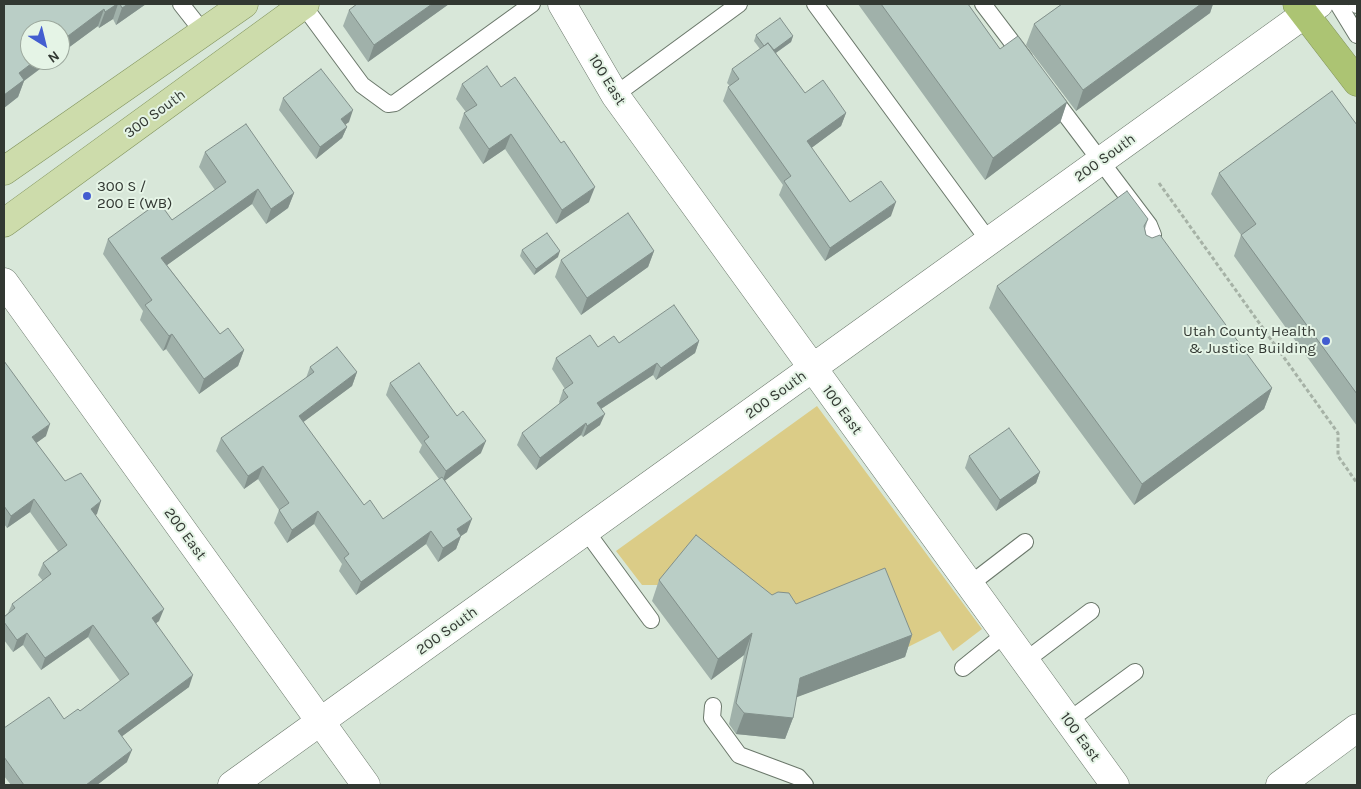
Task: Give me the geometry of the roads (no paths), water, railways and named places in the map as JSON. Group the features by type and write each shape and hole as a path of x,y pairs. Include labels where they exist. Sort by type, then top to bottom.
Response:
{"highway":[{"path":"1307,7 1357,82"}],"main road":[{"path":"4,172 244,4"},
{"name":"300 South","path":"4,223 304,4"}],"street":[{"name":"100 East","path":"562,4 615,95 1115,785"},
{"name":"200 South","path":"232,785 1101,161 1307,7"},
{"name":"200 East","path":"4,282 366,785"},
{"path":"1280,785 1357,728"}],"lane":[{"path":"181,4 203,32"},
{"path":"304,4 362,85 388,104 395,102 532,4"},
{"path":"615,95 739,4"},
{"path":"814,4 989,241"},
{"path":"983,4 1031,68"},
{"path":"1338,4 1357,34"},
{"path":"1043,84 1149,225 1153,235 1151,244 1146,248"},
{"path":"586,531 651,620"},
{"path":"969,585 1025,542"},
{"path":"1024,661 1091,611"},
{"path":"963,668 1005,634"},
{"path":"1068,721 1135,672"},
{"path":"713,706 712,718 739,755 798,777 806,785"}],"place":[{"name":"300 S / 200 E (WB)","path":"87,196"},
{"name":"Utah County Health & Justice Building","path":"1326,341"}]}
